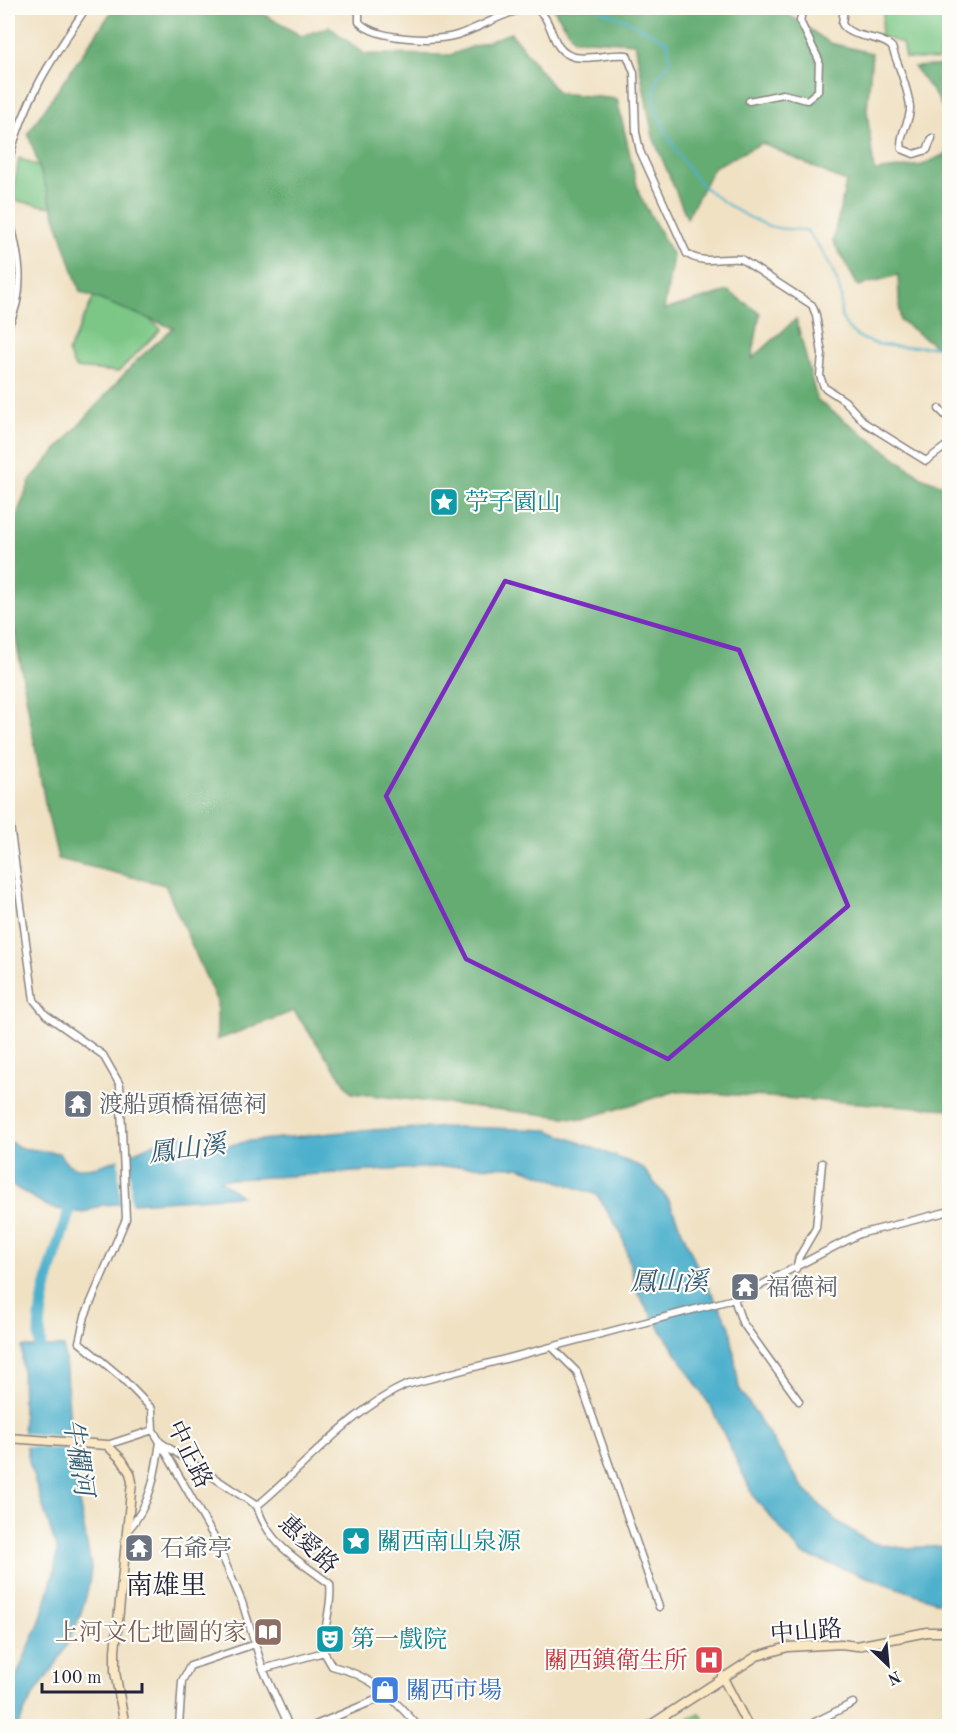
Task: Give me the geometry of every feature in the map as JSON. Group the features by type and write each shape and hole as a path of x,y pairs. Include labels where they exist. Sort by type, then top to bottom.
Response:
{"main road":[{"path":"8,1437 107,1445 122,1460 132,1482 115,1651 115,1672 125,1726"},
{"name":"中山路","path":"649,1726 690,1702 722,1676 757,1656 788,1647 842,1644 857,1647 927,1632 950,1632"},
{"path":"722,1676 748,1726"}],"street":[{"path":"8,162 19,122 37,81 86,8"},
{"path":"360,8 359,22 378,33 390,37 448,38 506,13 535,8 547,16 558,46 572,56 586,58 627,55 634,73 636,132 640,151 687,254 704,262 727,258 741,259 812,305 822,354 820,376 824,387 845,401 865,423 926,461 950,443"},
{"path":"749,101 783,94 807,100 814,97 818,91 819,60 800,21 803,8"},
{"path":"844,8 842,24 844,28 852,33 886,41 892,47 910,108 909,122 900,143 902,148 914,154 927,150 932,138"},
{"path":"8,212 19,255 20,282 18,297 8,326"},
{"path":"939,410 950,420"},
{"name":"中正路","path":"8,811 34,1000 46,1015 103,1055 120,1085 126,1219 85,1316 79,1342 122,1378 152,1409 153,1430 215,1539 242,1602 263,1669 289,1726"},
{"path":"796,1269 799,1257 816,1228 822,1163"},
{"path":"257,1506 332,1438 388,1393 406,1385 720,1304 796,1269 859,1234 950,1211"},
{"path":"734,1299 742,1322 799,1401"},
{"path":"554,1348 577,1372 659,1607"},
{"path":"107,1445 153,1430"},
{"path":"128,1530 142,1514 155,1481 160,1442"},
{"name":"惠愛路","path":"160,1442 257,1506 261,1521 277,1545 330,1584 331,1594 323,1640 324,1652"},
{"path":"179,1726 182,1681 190,1666 255,1644"},
{"path":"263,1669 324,1652 332,1666 344,1669 390,1694 418,1726"},
{"path":"313,1726 322,1725 390,1694"},
{"path":"807,1726 853,1703"}],"highlighted area":[{"path":"505,581 739,650 848,906 668,1059 466,959 386,796"}],"green space":[{"path":"114,8 253,8 301,36 329,27 365,54 450,55 511,33 558,93 617,99 639,194 673,256 664,310 728,291 760,313 752,359 796,319 817,400 923,478 949,487 949,1109 677,1091 583,1119 352,1093 294,1011 217,1040 217,1002 165,885 58,859 45,803 8,594 8,537 31,479 136,361 173,328 80,292 28,133"},
{"path":"553,8 779,8 830,43 872,53 867,110 874,171 923,165 949,152 949,356 900,320 898,275 858,286 833,241 846,182 762,143 714,167 687,218 653,137 635,43 574,39"},
{"path":"884,8 949,8 949,41 942,40 938,60 905,58 902,43 880,36"},
{"path":"950,65 949,121 938,99 914,67"},
{"path":"19,158 64,178 68,210 12,200"},
{"path":"102,279 161,329 118,372 75,368 68,352"},
{"path":"700,1713 707,1726 689,1726 685,1720"}],"water":[{"name":"鳳山溪","path":"457,1127 548,1130 642,1167 669,1201 696,1264 730,1327 739,1388 804,1489 835,1520 871,1543 903,1548 949,1546 949,1603 938,1602 802,1554 754,1497 711,1407 638,1294 622,1235 597,1195 519,1167 455,1166 219,1180 241,1196 102,1205 83,1213 51,1208 8,1183 8,1141 21,1148 59,1153 68,1164 81,1168 105,1164 158,1142 184,1135 178,1156 250,1141 365,1130"},
{"name":"牛欄河","path":"22,1347 64,1347 74,1474 91,1567 84,1603 65,1648 26,1708 19,1726 8,1726 8,1696 40,1621 55,1569 57,1550 30,1466 23,1426"}],"pier":[{"path":"129,1149 131,1206 121,1207 118,1154"},
{"path":"21,1433 74,1438 75,1450 24,1446"}],"waterway":[{"path":"599,8 601,11 626,20 667,41 670,63 658,77 655,90 656,105 661,122 679,155 700,182 738,211 773,227 806,230 817,244 836,278 841,295 841,315 850,330 861,338 889,346 948,346"},
{"name":"牛欄河","path":"42,1362 40,1321 43,1300 73,1198"}],"place":[{"name":"苧子園山","path":"444,502"},
{"name":"渡船頭橋福德祠","path":"78,1104"},
{"name":"福德祠","path":"745,1287"},
{"name":"關西南山泉源","path":"356,1541"},
{"name":"石爺亭","path":"139,1548"},
{"name":"上河文化地圖的家","path":"268,1632"},
{"name":"第一戲院","path":"330,1639"},
{"name":"關西鎮衛生所","path":"709,1660"},
{"name":"關西市場","path":"385,1690"}],"district":[{"name":"南雄里","path":"166,1585"}]}
